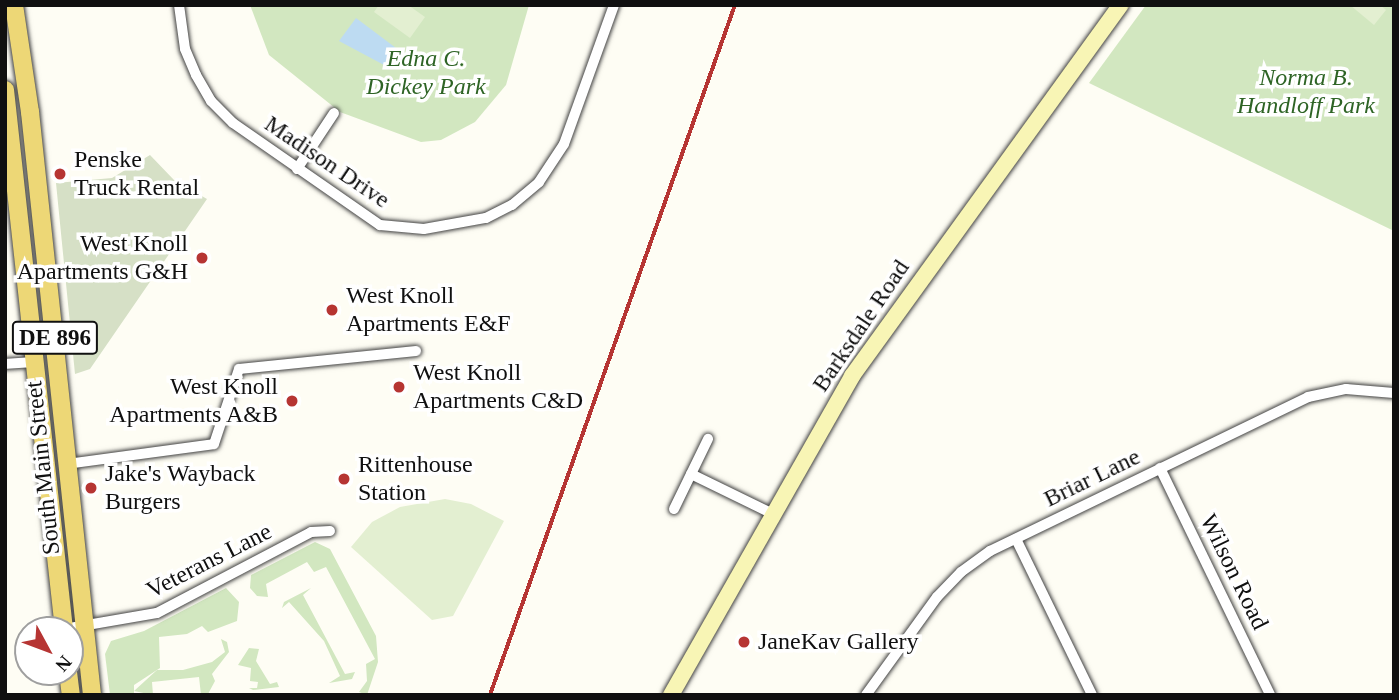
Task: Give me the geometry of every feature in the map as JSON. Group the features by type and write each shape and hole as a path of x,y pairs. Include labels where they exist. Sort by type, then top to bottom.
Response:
{"main road":[{"name":"DE 896","path":"13,5 30,112"},
{"name":"DE 896","path":"5,90 6,115"},
{"name":"South Main Street","path":"30,112 92,695"},
{"name":"South Main Street","path":"6,115 63,616"},
{"path":"45,443 67,464"},
{"path":"48,474 70,491"}],"street":[{"name":"Madison Drive","path":"179,5 185,49 211,101 233,123 380,225 457,227 503,209 539,182 564,144 614,5"},
{"name":"Barksdale Road","path":"671,695 771,513 876,341 1121,5"},
{"path":"6,115 30,112"},
{"path":"297,169 334,113"},
{"path":"67,464 214,444 239,369 416,351"},
{"path":"5,364 36,362"},
{"name":"Briar Lane","path":"866,695 949,583 974,561 1308,397 1346,389 1394,393"},
{"path":"674,509 708,439"},
{"name":"Wilson Road","path":"1160,468 1270,695"},
{"path":"691,474 771,513"},
{"name":"Veterans Lane","path":"85,627 157,613 311,532 330,531"},
{"path":"1016,539 1092,695"}],"green space":[{"name":"Edna C. Dickey Park","path":"250,5 529,5 506,85 475,122 441,140 421,142 340,112 269,55"},
{"path":"379,5 408,5 425,17 410,38 374,12"},
{"name":"Norma B. Handloff Park","path":"1146,5 1394,5 1394,231 1089,83"},
{"path":"1350,5 1380,5 1386,10 1374,25"},
{"path":"150,155 174,180 207,199 90,369 75,374 56,183 112,178"},
{"path":"445,499 471,504 504,521 453,616 432,620 351,547 372,522 400,507"},
{"path":"315,542 330,549 376,636 378,662 367,695 359,692 367,681 366,664 375,659 326,567 314,572 307,562 266,584 268,597 257,596 250,588 251,575"},
{"path":"226,588 239,602 237,621 208,632 202,626 187,634 159,637 160,668 134,685 134,695 110,695 105,654 111,641 144,631"},
{"path":"311,588 303,595 345,674 355,672 352,679 329,683 340,676 324,641 289,602 282,608 284,602"},
{"path":"221,639 227,642 229,652 212,674 215,681 208,694 201,695 199,677 152,682 153,695 134,691 157,670 183,670 212,662 225,652"},
{"path":"249,648 259,649 256,661 270,684 277,682 279,687 253,690 249,688 257,688 258,682 250,681 251,668 238,665"}],"water":[{"path":"356,18 396,48 384,65 339,41"}],"railway":[{"path":"490,695 735,5"}],"place":[{"name":"Penske Truck Rental","path":"60,174"},
{"name":"West Knoll Apartments G&H","path":"202,258"},
{"name":"West Knoll Apartments E&F","path":"332,310"},
{"name":"West Knoll Apartments C&D","path":"399,387"},
{"name":"West Knoll Apartments A&B","path":"292,401"},
{"name":"Rittenhouse Station","path":"344,479"},
{"name":"Jake's Wayback Burgers","path":"91,488"},
{"name":"JaneKav Gallery","path":"744,642"}]}
